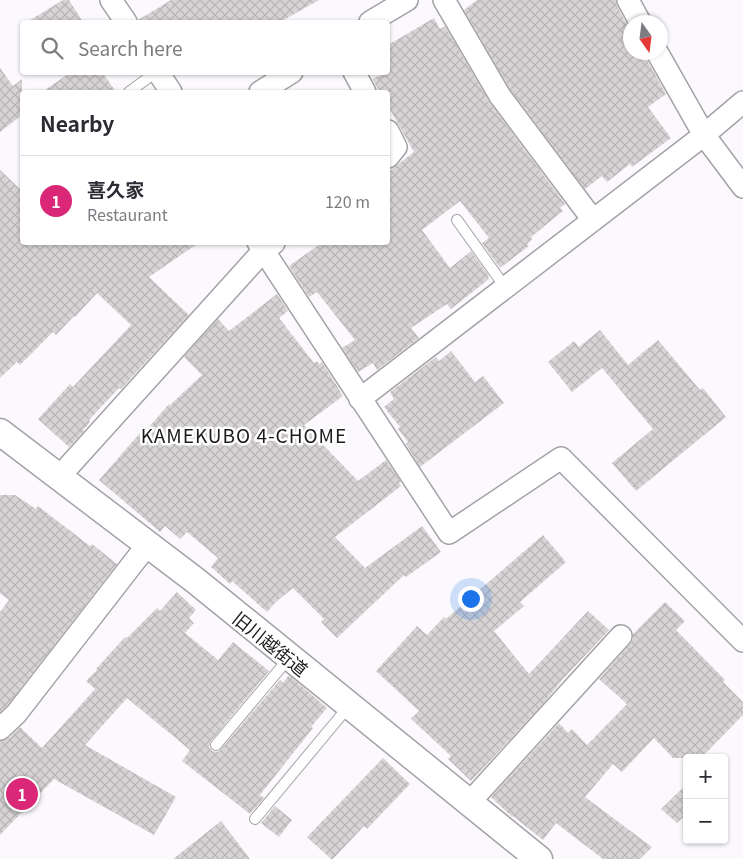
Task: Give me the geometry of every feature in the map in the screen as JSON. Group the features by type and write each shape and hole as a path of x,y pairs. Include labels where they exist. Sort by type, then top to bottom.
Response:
{"street":[{"path":"111,0 125,20"},
{"path":"373,20 407,0"},
{"path":"444,0 500,96 593,220"},
{"path":"628,0 636,15"},
{"path":"662,60 704,135 743,187"},
{"path":"159,75 170,90"},
{"path":"263,90 287,75"},
{"path":"356,75 364,90"},
{"path":"360,399 704,135 743,102"},
{"path":"390,135 396,147 390,154"},
{"path":"60,477 265,245 360,399 449,533 562,458 743,641"},
{"name":"旧川越街道","path":"2,437 60,477 148,544 538,859"},
{"path":"0,729 16,714 148,544"},
{"path":"469,803 621,636"}],"lane":[{"path":"132,90 153,75"},
{"path":"457,220 506,287"},
{"path":"216,745 290,657"},
{"path":"255,819 349,705"}],"building":[{"path":"63,0 69,0 82,20 30,20"},
{"path":"171,0 319,0 284,20 138,20"},
{"path":"477,0 616,0 623,17 623,60 647,60 666,94 648,107 671,138 632,167 630,164 607,182 602,176 585,189 510,89 464,10"},
{"path":"434,18 440,29 445,26 490,103 565,204 560,208 563,211 531,237 532,239 527,244 529,246 500,268 482,243 489,238 460,201 422,230 450,268 471,251 489,276 489,279 451,309 447,304 411,328 419,338 377,370 373,363 358,372 342,348 355,340 317,292 309,297 289,266 319,245 390,245 390,170 414,152 390,110 390,90 379,90 372,79 381,75 390,75 390,44"},
{"path":"0,68 13,86 22,79 22,90 20,90 20,117 0,132"},
{"path":"67,75 104,75 115,90 45,90"},
{"path":"0,170 20,189 20,245 196,245 149,277 189,315 121,389 119,388 89,420 90,422 84,431 69,447 38,419 70,384 73,387 131,325 97,293 56,335 53,332 20,365 17,362 0,378"},
{"path":"277,294 288,311 279,318 314,363 317,361 319,364 322,362 343,396 304,425 358,481 386,460 401,482 399,483 401,486 335,537 365,568 422,526 441,552 406,577 404,575 337,638 321,622 324,619 293,588 267,612 232,581 230,584 211,567 218,558 187,532 180,539 165,526 160,532 99,480 140,433 142,435 169,404 202,375 184,357 218,319 229,331"},
{"path":"600,330 628,365 658,340 700,390 703,388 726,417 636,491 612,463 653,429 602,368 572,392 548,362 574,341 579,347"},
{"path":"451,351 475,382 483,376 504,403 420,467 406,444 408,442 398,429 400,427 384,407 394,399 390,392 436,357 439,361"},
{"path":"0,495 15,495 36,509 38,506 117,564 7,706 0,712 0,612 9,600 0,593"},
{"path":"543,535 566,562 520,602 524,606 494,631 529,674 588,611 609,630 471,781 448,759 451,756 411,719 419,711 376,671 417,626 427,635 444,617 446,619"},
{"path":"177,592 196,610 189,618 194,623 185,633 218,660 233,642 269,671 211,741 209,747 212,751 218,752 280,680 283,683 289,675 327,708 260,795 264,798 250,814 182,761 190,750 127,698 85,745 176,797 154,835 54,779 0,835 0,741 9,738 20,727 42,748 95,689 86,681 96,669 125,637 127,638 157,608 160,611"},
{"path":"665,602 685,621 676,630 725,680 723,682 743,702 743,715 705,754 683,754 683,758 673,758 654,738 622,772 613,764 585,797 652,847 640,859 603,859 556,823 543,840 512,817 491,797 559,723 568,733 572,729 587,745 627,704 599,679 630,644 633,634"},
{"path":"383,758 410,784 367,829 364,826 331,859 307,837"},
{"path":"683,788 683,818 677,823 661,809"},
{"path":"275,806 292,820 279,837 261,823"},
{"path":"221,821 250,859 173,859"}],"place":[{"name":"喜久家","path":"22,794"}],"district":[{"name":"KAMEKUBO 4-CHOME","path":"244,434"}]}
